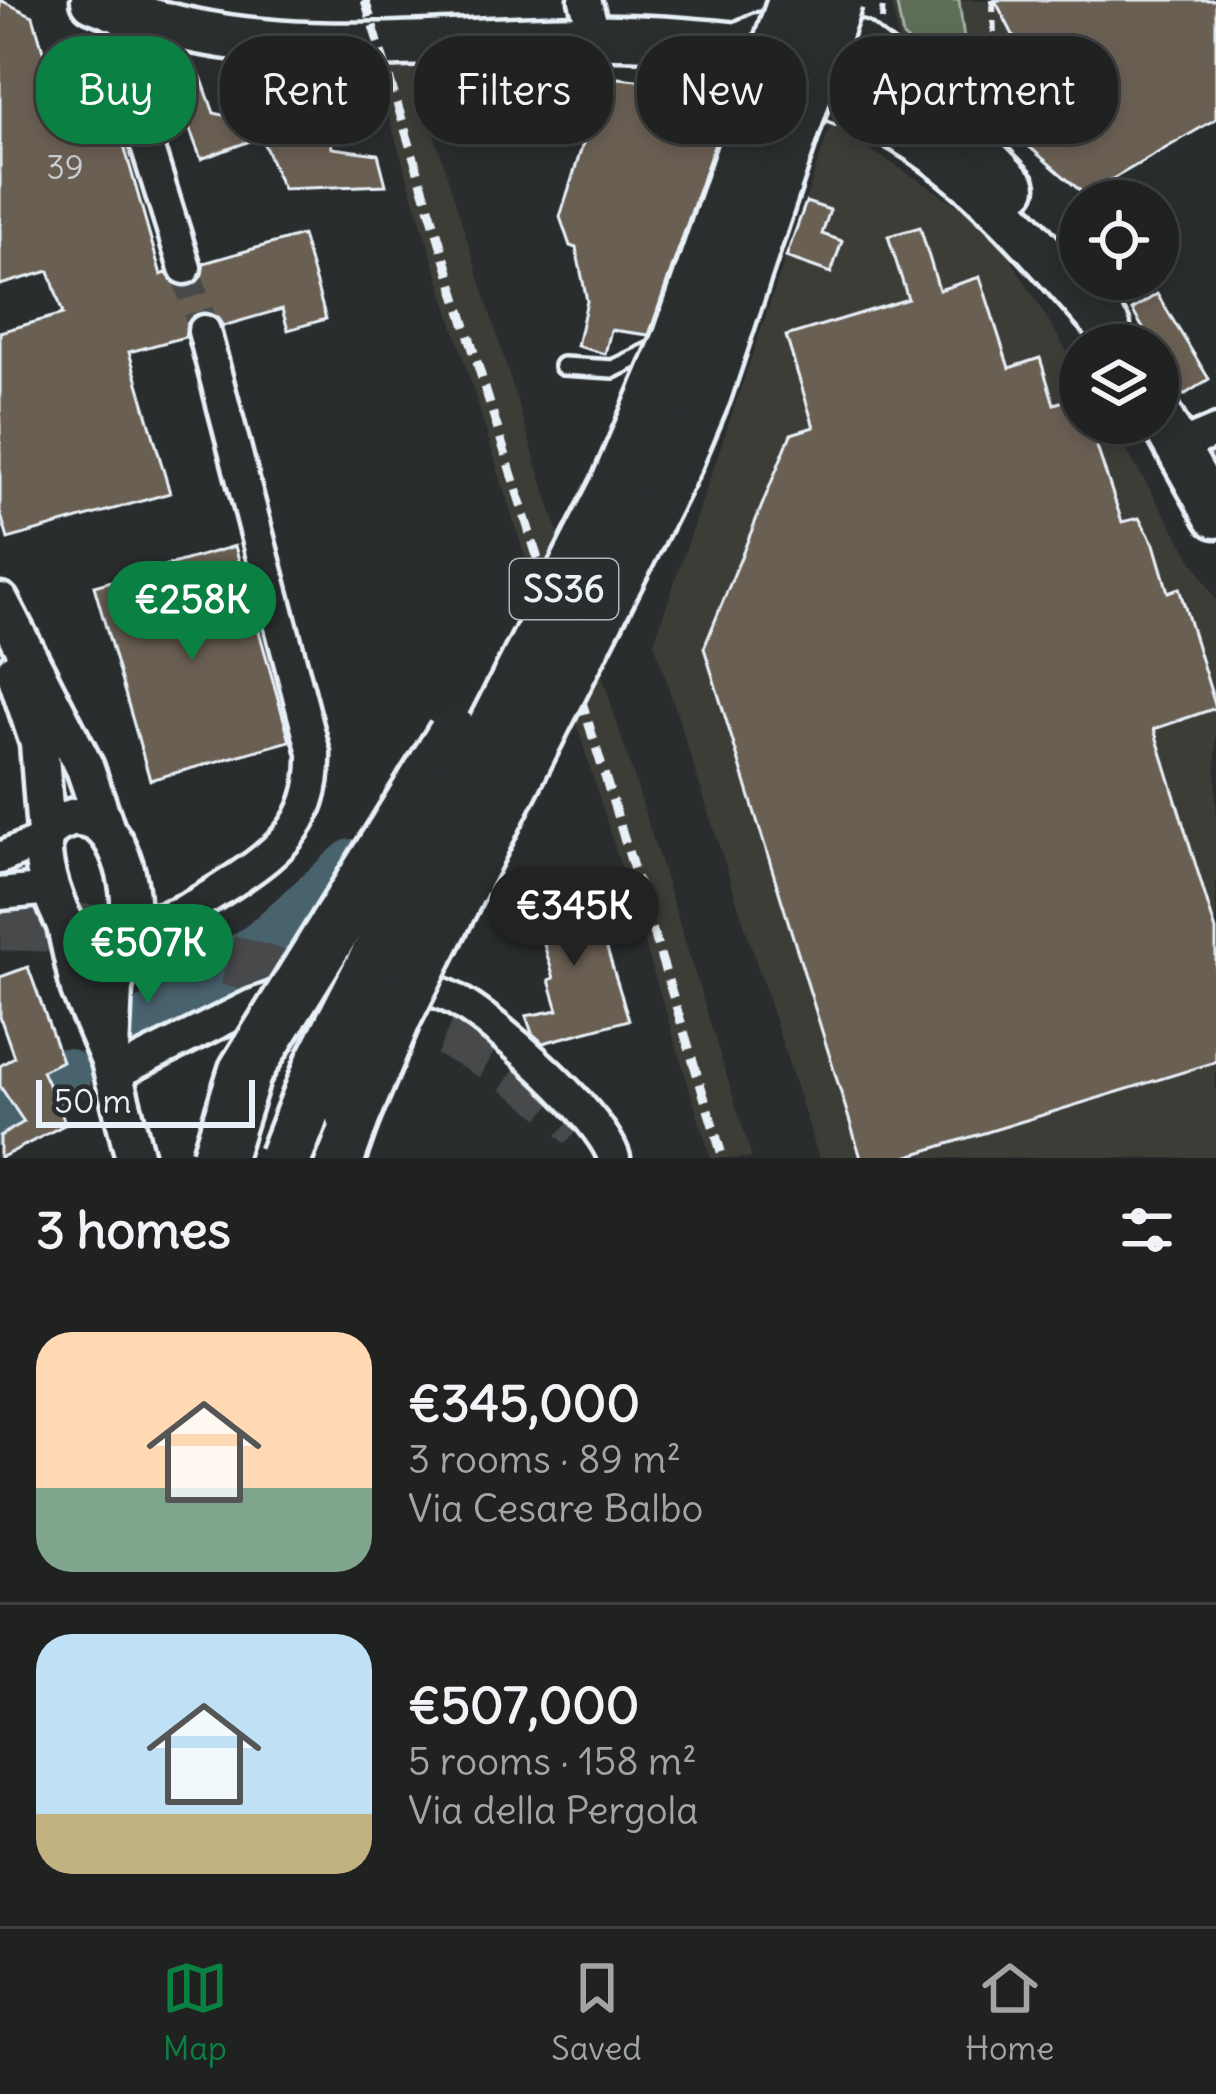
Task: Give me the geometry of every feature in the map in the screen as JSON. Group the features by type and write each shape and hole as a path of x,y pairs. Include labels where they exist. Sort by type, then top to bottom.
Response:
{"highway":[{"name":"SS36","path":"338,1158 395,1016 643,530 698,409 847,21"},
{"name":"SS36","path":"285,1158 322,1064 368,971 616,489 773,27"},
{"path":"218,1158 245,1072 485,683 669,343"},
{"path":"372,1158 459,926 469,871"}],"main road":[{"path":"110,7 208,37 305,45 590,18 737,45 773,27"},
{"path":"847,21 856,75 835,100 907,134 958,169 1102,324"},
{"path":"847,21 980,150 1034,208 1059,244"},
{"path":"1184,430 1216,516"}],"street":[{"path":"110,7 129,88 185,268"},
{"path":"66,925 89,949 191,908 272,857 295,830 315,776 314,753 204,331"},
{"path":"0,602 85,768 128,886 127,933 113,988 112,1068"},
{"path":"0,628 39,743 51,890 66,925 80,990 112,1068 134,1158"},
{"path":"0,858 75,817 92,820 106,830"},
{"path":"0,894 51,890"},
{"path":"112,1068 253,1005 328,979 400,980 455,999 492,1025 583,1111 603,1134 614,1158"}],"lane":[{"path":"563,366 613,369 669,343"}],"path":[{"path":"993,0 995,36"}],"shaded area":[{"path":"891,0 1212,0 1118,56 1118,36 898,36"},
{"path":"412,62 414,144 437,144 752,1158 711,1158 390,121 390,64"},
{"path":"830,128 830,144 861,144 991,226 1059,338 1059,444 1123,444 1216,600 1216,1158 819,1158 654,642"}],"green space":[{"path":"896,0 959,0 964,36 903,36"}],"building":[{"path":"0,0 33,16 39,36 36,144 124,144 161,275 166,273 180,287 190,287 200,280 204,263 302,235 326,319 288,330 282,309 223,326 217,317 200,312 190,318 185,337 129,352 170,493 8,539 0,512 0,332 63,314 49,271 0,285"},
{"path":"995,0 1216,0 1216,119 1111,180 1068,180 1026,144 1118,144 1118,36 1014,36"},
{"path":"196,76 201,77 214,113 220,114 220,144 242,144 201,159 195,144"},
{"path":"613,77 637,80 637,144 715,144 649,335 611,330 605,354 577,346 587,301 576,248 570,246 560,217 583,144 613,144"},
{"path":"264,144 331,144 332,148 378,154 386,185 283,189"},
{"path":"806,202 830,210 822,234 842,241 831,273 786,257"},
{"path":"920,227 939,290 980,277 1009,368 1040,358 1054,404 1059,402 1059,444 1096,444 1122,522 1139,518 1154,544 1168,592 1179,588 1216,708 1154,729 1216,931 1216,1062 902,1158 861,1158 704,648 791,434 814,427 786,336 908,299 888,236"},
{"path":"1148,300 1161,300 1175,324 1140,324 1132,310"},
{"path":"1179,330 1209,379 1184,395 1179,387"},
{"path":"235,546 290,741 150,780 94,586"},
{"path":"556,875 572,924 597,917 629,1020 543,1043 532,1033 526,1016 558,1010 549,980 554,978 526,884"},
{"path":"28,967 62,1061 42,1071 66,1124 0,1158 0,1136 24,1122 0,1086 0,1066 14,1057 0,1017 0,977"}],"waterway":[{"path":"138,1030 263,947 353,866"},
{"path":"0,1119 65,1075"}],"tunnel":[{"path":"185,268 204,331"},
{"path":"0,925 92,931 183,948 421,1022 508,1064 583,1126"}],"railway":[{"path":"365,0 723,1158"}]}
